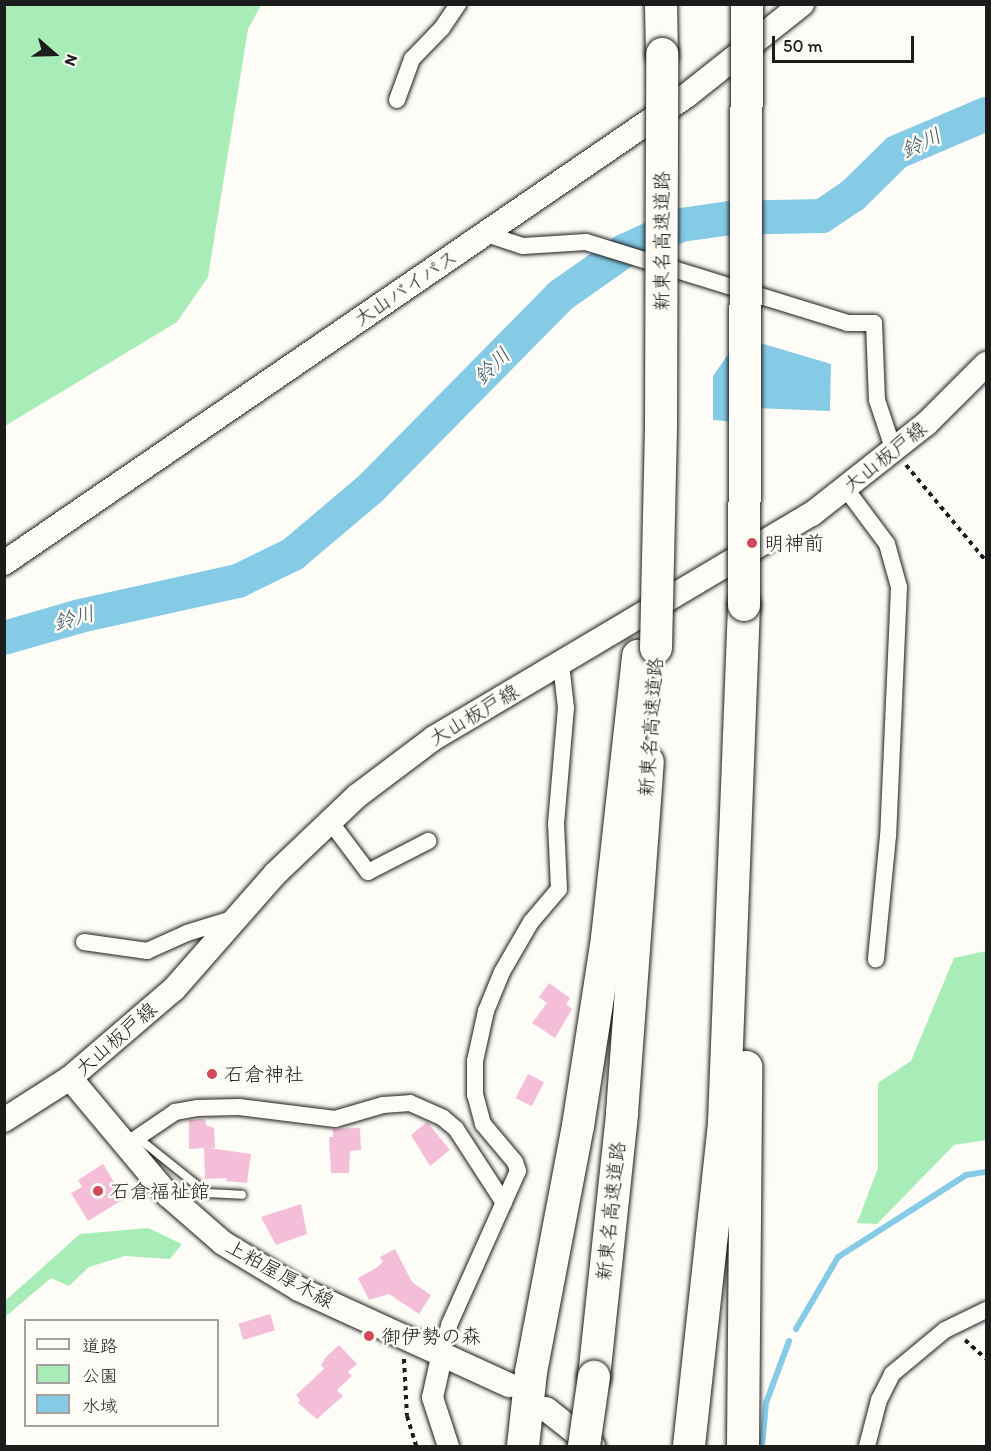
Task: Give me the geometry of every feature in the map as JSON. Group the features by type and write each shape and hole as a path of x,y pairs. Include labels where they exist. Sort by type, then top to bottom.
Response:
{"highway":[{"name":"新東名高速道路","path":"584,1446 594,1377 622,1113 662,425 661,4"},
{"path":"743,1446 735,1125 744,605 747,4"},
{"path":"523,1446 531,1372 578,1126 647,652"},
{"path":"689,1446 735,1125"}],"main road":[{"name":"大山バイパス","path":"4,563 686,96 802,4"},
{"name":"大山板戸線","path":"4,1120 70,1078 174,989 236,918 329,820 434,738 774,540 846,489 894,451 987,364"},
{"name":"上粕屋厚木線","path":"70,1078 131,1142 168,1195 223,1243 299,1289 442,1352 509,1385"},
{"path":"546,1409 593,1446"}],"street":[{"path":"397,100 412,59 442,28 458,4"},
{"path":"486,234 523,246 570,241 603,247 847,323 874,323 877,400 894,451"},
{"path":"846,489 887,544 899,587 888,836 876,959"},
{"path":"448,1446 432,1397 442,1352 449,1325 504,1203 518,1166 483,1124 475,1095 475,1061 486,1011 502,972 531,922 559,889 556,824 566,708 561,664"},
{"path":"329,820 368,872 428,841"},
{"path":"84,942 147,951 187,933 236,918"},
{"path":"131,1142 175,1112 197,1108 239,1107 329,1119 383,1105 410,1103 443,1118 456,1129 504,1203"},
{"path":"867,1446 879,1400 892,1374 951,1327 987,1310"}],"lane":[{"path":"131,1142 207,1193 242,1195"}],"path":[{"path":"894,451 987,561"},
{"path":"951,1327 987,1359"},
{"path":"405,1350 406,1416 416,1446"}],"green space":[{"path":"4,5 261,5 248,29 208,277 177,322 5,426"},
{"path":"986,951 986,1140 954,1145 877,1224 857,1223 878,1168 878,1083 911,1061 954,958"},
{"path":"148,1228 182,1244 170,1259 125,1256 89,1267 69,1286 51,1278 5,1317 5,1301 80,1234"}],"water":[{"path":"740,337 831,364 830,411 758,408 757,424 713,420 713,376"}],"building":[{"path":"549,983 570,998 566,1004 572,1009 555,1038 532,1023 547,1003 539,997"},
{"path":"528,1074 544,1082 532,1106 516,1098"},
{"path":"205,1119 206,1125 214,1128 215,1148 209,1148 251,1154 247,1183 226,1181 227,1178 205,1179 204,1148 189,1149 189,1120"},
{"path":"427,1122 450,1150 430,1166 411,1135"},
{"path":"360,1128 361,1150 350,1151 349,1173 331,1173 329,1137 333,1137 333,1129"},
{"path":"103,1164 124,1199 88,1221 71,1193 82,1187 78,1180"},
{"path":"301,1204 307,1234 276,1245 261,1217"},
{"path":"395,1249 412,1282 431,1295 419,1314 389,1294 369,1300 358,1278 376,1268 383,1262 380,1257"},
{"path":"270,1314 275,1330 243,1340 238,1324"},
{"path":"339,1345 357,1364 348,1372 352,1376 337,1390 343,1396 317,1419 298,1403 300,1400 296,1395 324,1369 321,1365 326,1357"}],"waterway":[{"name":"鈴川","path":"4,638 80,616 238,581 293,554 370,489 560,296 624,251 681,225 730,218 822,216 852,196 897,152 986,114"},
{"path":"796,1329 838,1257 966,1175 986,1172"},
{"path":"762,1446 766,1403 789,1341"}],"place":[{"name":"明神前","path":"752,543"},
{"name":"石倉神社","path":"212,1074"},
{"name":"石倉福祉館","path":"98,1191"},
{"name":"御伊勢の森","path":"369,1336"}]}
